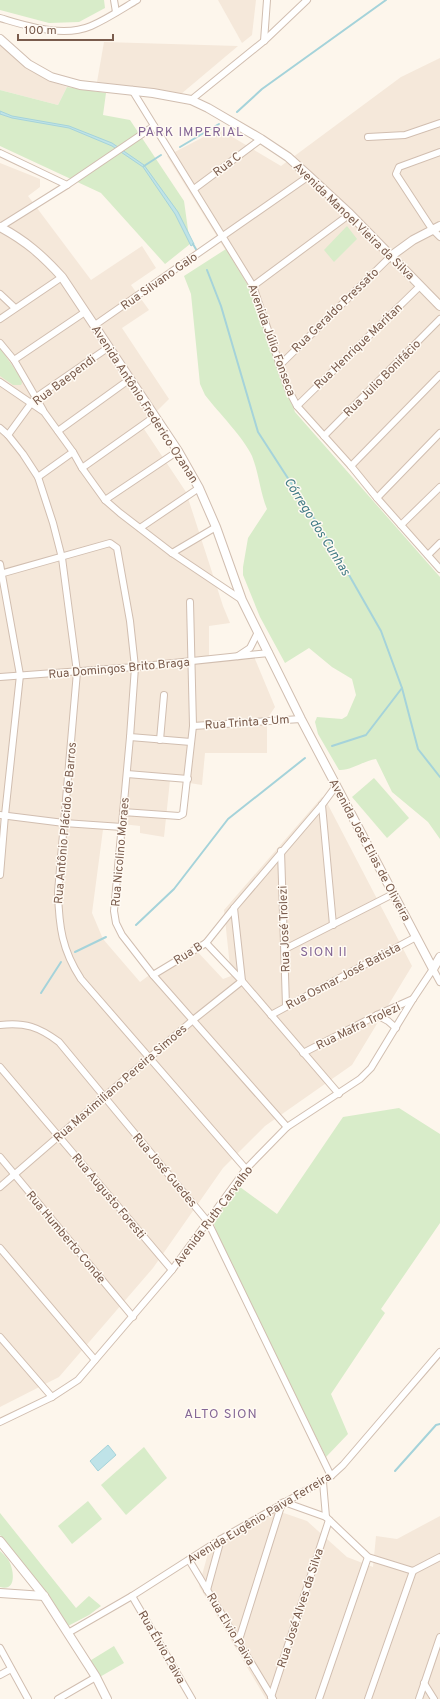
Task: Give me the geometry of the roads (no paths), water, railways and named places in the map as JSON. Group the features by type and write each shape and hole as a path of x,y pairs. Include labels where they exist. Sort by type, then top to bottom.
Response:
{"street":[{"path":"114,0 116,12"},
{"path":"0,18 49,30 72,31 90,26 137,0"},
{"path":"264,41 268,0"},
{"path":"191,100 264,41 307,0"},
{"name":"Avenida Manoel Vieira da Silva","path":"0,39 28,64 51,77 80,85 132,90 191,100 261,138 288,157 310,176 350,214 440,306"},
{"name":"Avenida Júlio Fonseca","path":"132,90 253,286 288,389 297,406 440,569"},
{"path":"368,137 404,135 440,123"},
{"path":"0,227 154,126"},
{"name":"Rua C","path":"194,190 261,138"},
{"path":"440,152 399,167 396,174 432,230 440,237"},
{"path":"0,153 66,185"},
{"name":"Rua Silvano Galo","path":"95,326 310,176"},
{"path":"253,286 350,214"},
{"path":"391,256 440,226"},
{"name":"Avenida Antônio Frederico Ozanan","path":"0,227 31,246 44,257 62,277 178,451 199,488 216,527 242,600 301,719"},
{"name":"Rua Geraldo Pressato","path":"280,365 391,256"},
{"path":"0,319 62,277"},
{"name":"Rua Henrique Maritan","path":"297,406 420,286"},
{"path":"0,294 16,308"},
{"path":"14,360 85,312"},
{"name":"Rua Julio Bonifácio","path":"324,436 440,319"},
{"path":"0,343 14,360 33,400 58,431 82,468 106,500 172,553 242,600"},
{"name":"Rua Baependi","path":"8,435 33,400 109,347"},
{"path":"351,466 440,375"},
{"path":"58,431 130,379"},
{"path":"0,382 33,400"},
{"path":"82,468 154,417"},
{"name":"Rua Antônio Plácido de Barros","path":"0,428 24,454 38,477 62,558 77,672 58,892 58,920 62,941 70,962 81,979 246,1169"},
{"path":"377,498 440,433"},
{"path":"106,500 178,451"},
{"path":"38,477 73,452"},
{"path":"401,525 440,487"},
{"path":"140,528 199,488"},
{"path":"172,553 216,527"},
{"name":"Rua Nicolino Moraes","path":"62,558 110,543 117,548 130,621 135,667 127,774 114,911 116,923 122,935 153,975 287,1127"},
{"path":"428,555 440,543"},
{"path":"1,574 62,558"},
{"path":"0,564 20,675 2,815 0,875"},
{"path":"123,812 179,816 183,814 193,726 190,602"},
{"path":"237,657 250,648 258,632"},
{"name":"Rua Domingos Brito Braga","path":"0,677 192,662 269,653"},
{"path":"160,740 164,695"},
{"name":"Rua Trinta e Um","path":"193,726 301,719"},
{"name":"Avenida José Elias de Oliveira","path":"301,719 440,982"},
{"path":"130,737 191,742"},
{"path":"127,774 188,779"},
{"name":"Rua B","path":"153,975 206,943 281,851 322,805 336,786"},
{"path":"322,805 333,925"},
{"path":"2,815 64,823 122,827"},
{"name":"Rua José Trolezi","path":"281,851 286,1006"},
{"path":"285,949 393,894"},
{"path":"234,908 242,981"},
{"name":"Rua Osmar José Batista","path":"271,1015 416,937"},
{"path":"206,943 242,981 339,1094"},
{"name":"Avenida Ruth Carvalho","path":"0,1422 52,1397 78,1380 172,1270 246,1169 287,1127 339,1094 360,1079 371,1068 440,957"},
{"name":"Rua Maximiliano Pereira Simoes","path":"0,1186 193,1020 242,981"},
{"name":"Rua Mafra Trolezi","path":"303,1053 377,1015 413,999"},
{"path":"377,1015 388,1021 396,1028"},
{"name":"Rua José Guedes","path":"0,1025 16,1023 33,1026 46,1032 59,1042 208,1222 331,1476"},
{"name":"Rua Augusto Foresti","path":"0,1067 172,1270"},
{"name":"Rua Humberto Conde","path":"0,1157 133,1317"},
{"path":"0,1248 95,1360"},
{"path":"0,1337 52,1397"},
{"name":"Avenida Eugênio Paiva Ferreira","path":"68,1633 132,1596 221,1539 323,1482 331,1476 343,1466 440,1352"},
{"path":"323,1482 327,1518"},
{"path":"238,1643 283,1503 327,1518 368,1557 413,1571"},
{"name":"Rua José Alves da Silva","path":"272,1698 327,1518"},
{"path":"207,1590 221,1539"},
{"path":"0,1541 44,1596 96,1677 107,1697"},
{"path":"319,1699 368,1557"},
{"path":"368,1699 413,1571 440,1557"},
{"name":"Rua Elvio Paiva","path":"189,1560 272,1698"},
{"path":"0,1593 44,1596"},
{"name":"Rua Élvio Paiva","path":"132,1596 192,1699"},
{"path":"419,1699 439,1641"},
{"path":"0,1648 28,1699"},
{"path":"0,1675 11,1669"},
{"path":"58,1699 96,1677"},
{"path":"424,1683 434,1699"}],"water":[{"path":"0,111 12,116 69,126 112,143 144,165 178,212 194,244 191,246 175,214 143,167 112,146 69,128 12,118 0,114"},
{"path":"108,1445 116,1455 98,1471 90,1461"}],"waterway":[{"path":"237,112 262,89 386,0"},
{"path":"180,147 219,124"},
{"path":"144,166 161,155"},
{"name":"Córrego dos Cunhas","path":"193,244 197,251"},
{"name":"Córrego dos Cunhas","path":"207,270 221,306 258,432 337,554 381,631 402,688 418,749 440,777"},
{"path":"332,746 366,735 402,688"},
{"path":"136,925 174,889 228,819 305,758"},
{"path":"75,952 106,937"},
{"path":"41,993 61,962"},
{"path":"395,1471 436,1425 440,1424"}],"district":[{"name":"PARK IMPERIAL","path":"191,131"},
{"name":"SION II","path":"324,951"},
{"name":"ALTO SION","path":"221,1413"}]}
